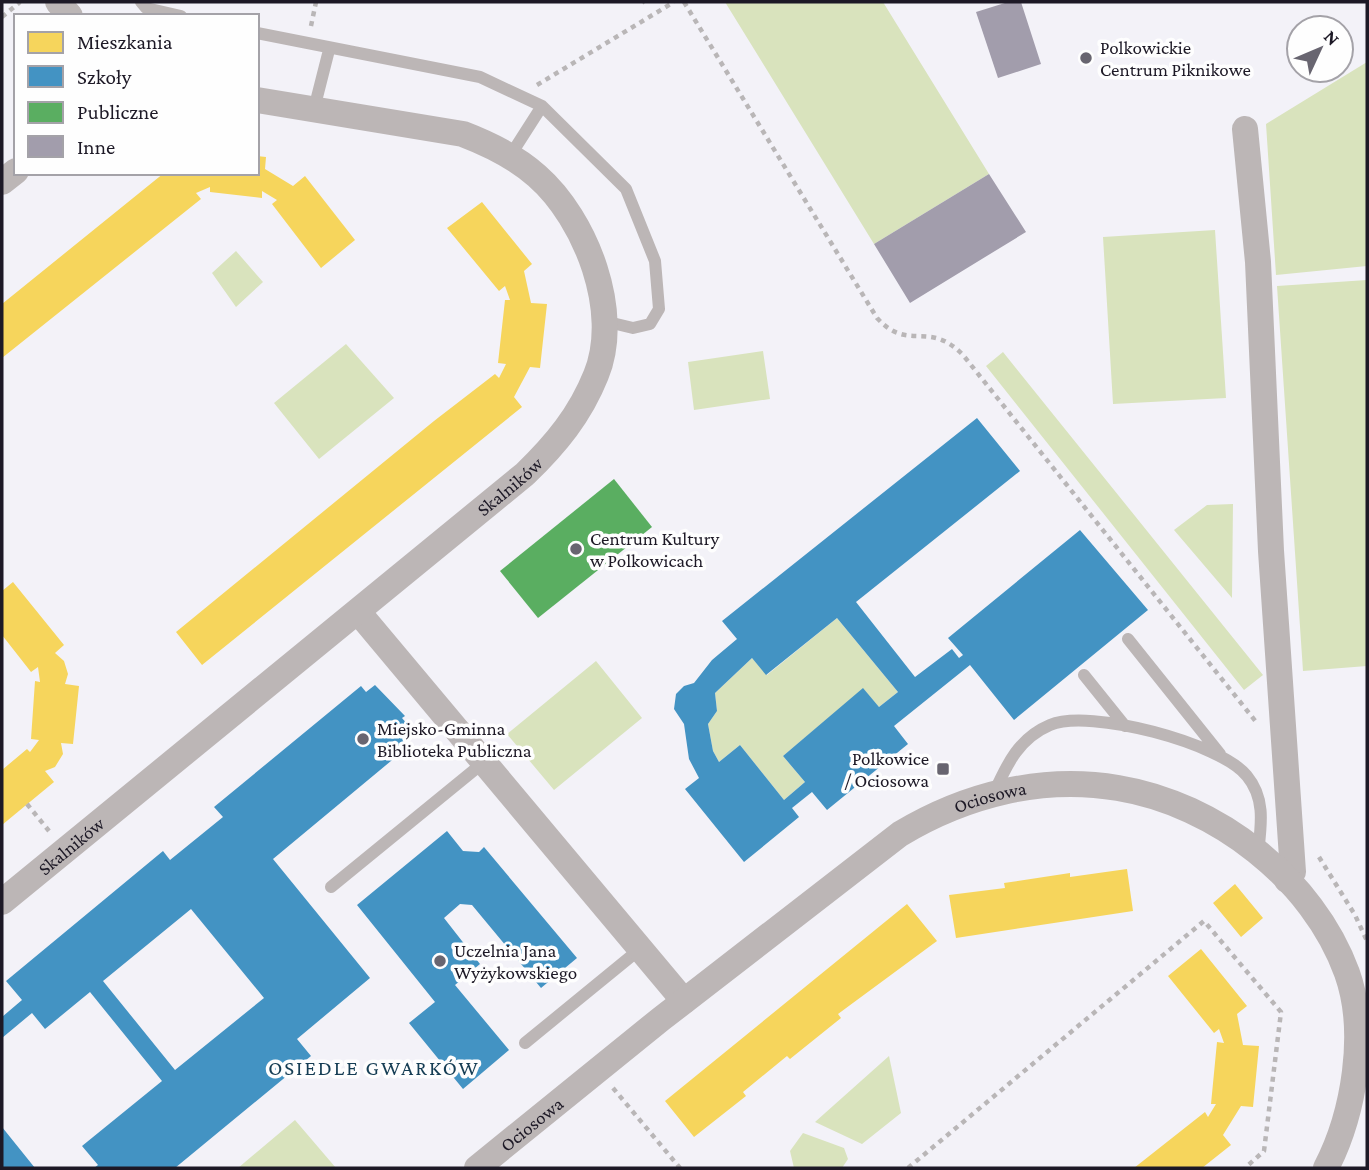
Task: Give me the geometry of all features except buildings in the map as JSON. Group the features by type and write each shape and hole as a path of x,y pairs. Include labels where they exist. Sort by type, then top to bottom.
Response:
{"street":[{"name":"Skalników","path":"2,902 359,613 525,474 560,440 598,373 604,321 598,276 584,239 538,176 510,156 463,134 259,100"},
{"path":"1245,129 1258,262 1271,551 1293,872 1287,880"},
{"path":"359,613 684,1001"},
{"name":"Ociosowa","path":"477,1168 684,1001 900,834 930,816 994,793 1060,784 1118,788 1180,804 1224,828 1258,853 1287,880 1317,915 1347,973 1357,1021 1348,1119 1325,1168"}],"lane":[{"path":"145,7 173,14"},
{"path":"259,33 329,50 480,77 542,106 626,189 655,261 659,309 650,324 633,328 604,321"},
{"path":"313,108 329,50"},
{"path":"510,156 542,106"},
{"path":"1128,639 1221,754 1247,775 1261,803 1258,853"},
{"path":"1084,675 1125,726"},
{"path":"994,793 1011,754 1049,725 1062,721 1125,726 1159,732 1221,754"},
{"path":"331,887 484,762"},
{"path":"525,1043 640,949"}],"path":[{"path":"2,17 20,2"},
{"path":"519,95 674,2"},
{"path":"684,2 877,318 894,334 910,337 933,335 963,355 1270,739 1286,749"},
{"path":"27,804 51,834"},
{"path":"1317,853 1355,915 1367,941"},
{"path":"908,1168 1204,921 1281,1012 1264,1151 1245,1168"},
{"path":"599,1071 680,1168"}],"green space":[{"path":"725,2 883,2 989,174 874,244"},
{"path":"1367,62 1367,266 1276,275 1266,124 1331,84 1355,84 1355,69"},
{"path":"1215,230 1226,398 1113,404 1103,237"},
{"path":"236,251 263,282 236,307 212,273"},
{"path":"1367,280 1367,666 1303,671 1277,286"},
{"path":"346,344 394,398 319,459 274,403"},
{"path":"763,351 770,399 694,410 688,362"},
{"path":"1003,352 1263,675 1244,690 986,366"},
{"path":"1233,504 1232,598 1174,530 1207,505"},
{"path":"837,618 898,692 879,707 863,689 783,756 805,782 784,800 740,745 719,762 713,751 708,724 717,711 715,693 752,658 767,675"},
{"path":"596,661 642,718 554,790 507,734"},
{"path":"889,1056 901,1113 862,1144 815,1122"},
{"path":"295,1120 336,1168 238,1168"},
{"path":"803,1133 844,1148 848,1159 842,1168 794,1168 790,1151"}],"place":[{"name":"Polkowickie Centrum Piknikowe","path":"1086,58"},
{"name":"Centrum Kultury w Polkowicach","path":"576,549"},
{"name":"Miejsko-Gminna Biblioteka Publiczna","path":"363,739"},
{"name":"Polkowice / Ociosowa","path":"943,769"},
{"name":"Uczelnia Jana Wyżykowskiego","path":"440,961"}],"district":[{"name":"OSIEDLE GWARKÓW","path":"374,1068"}]}
